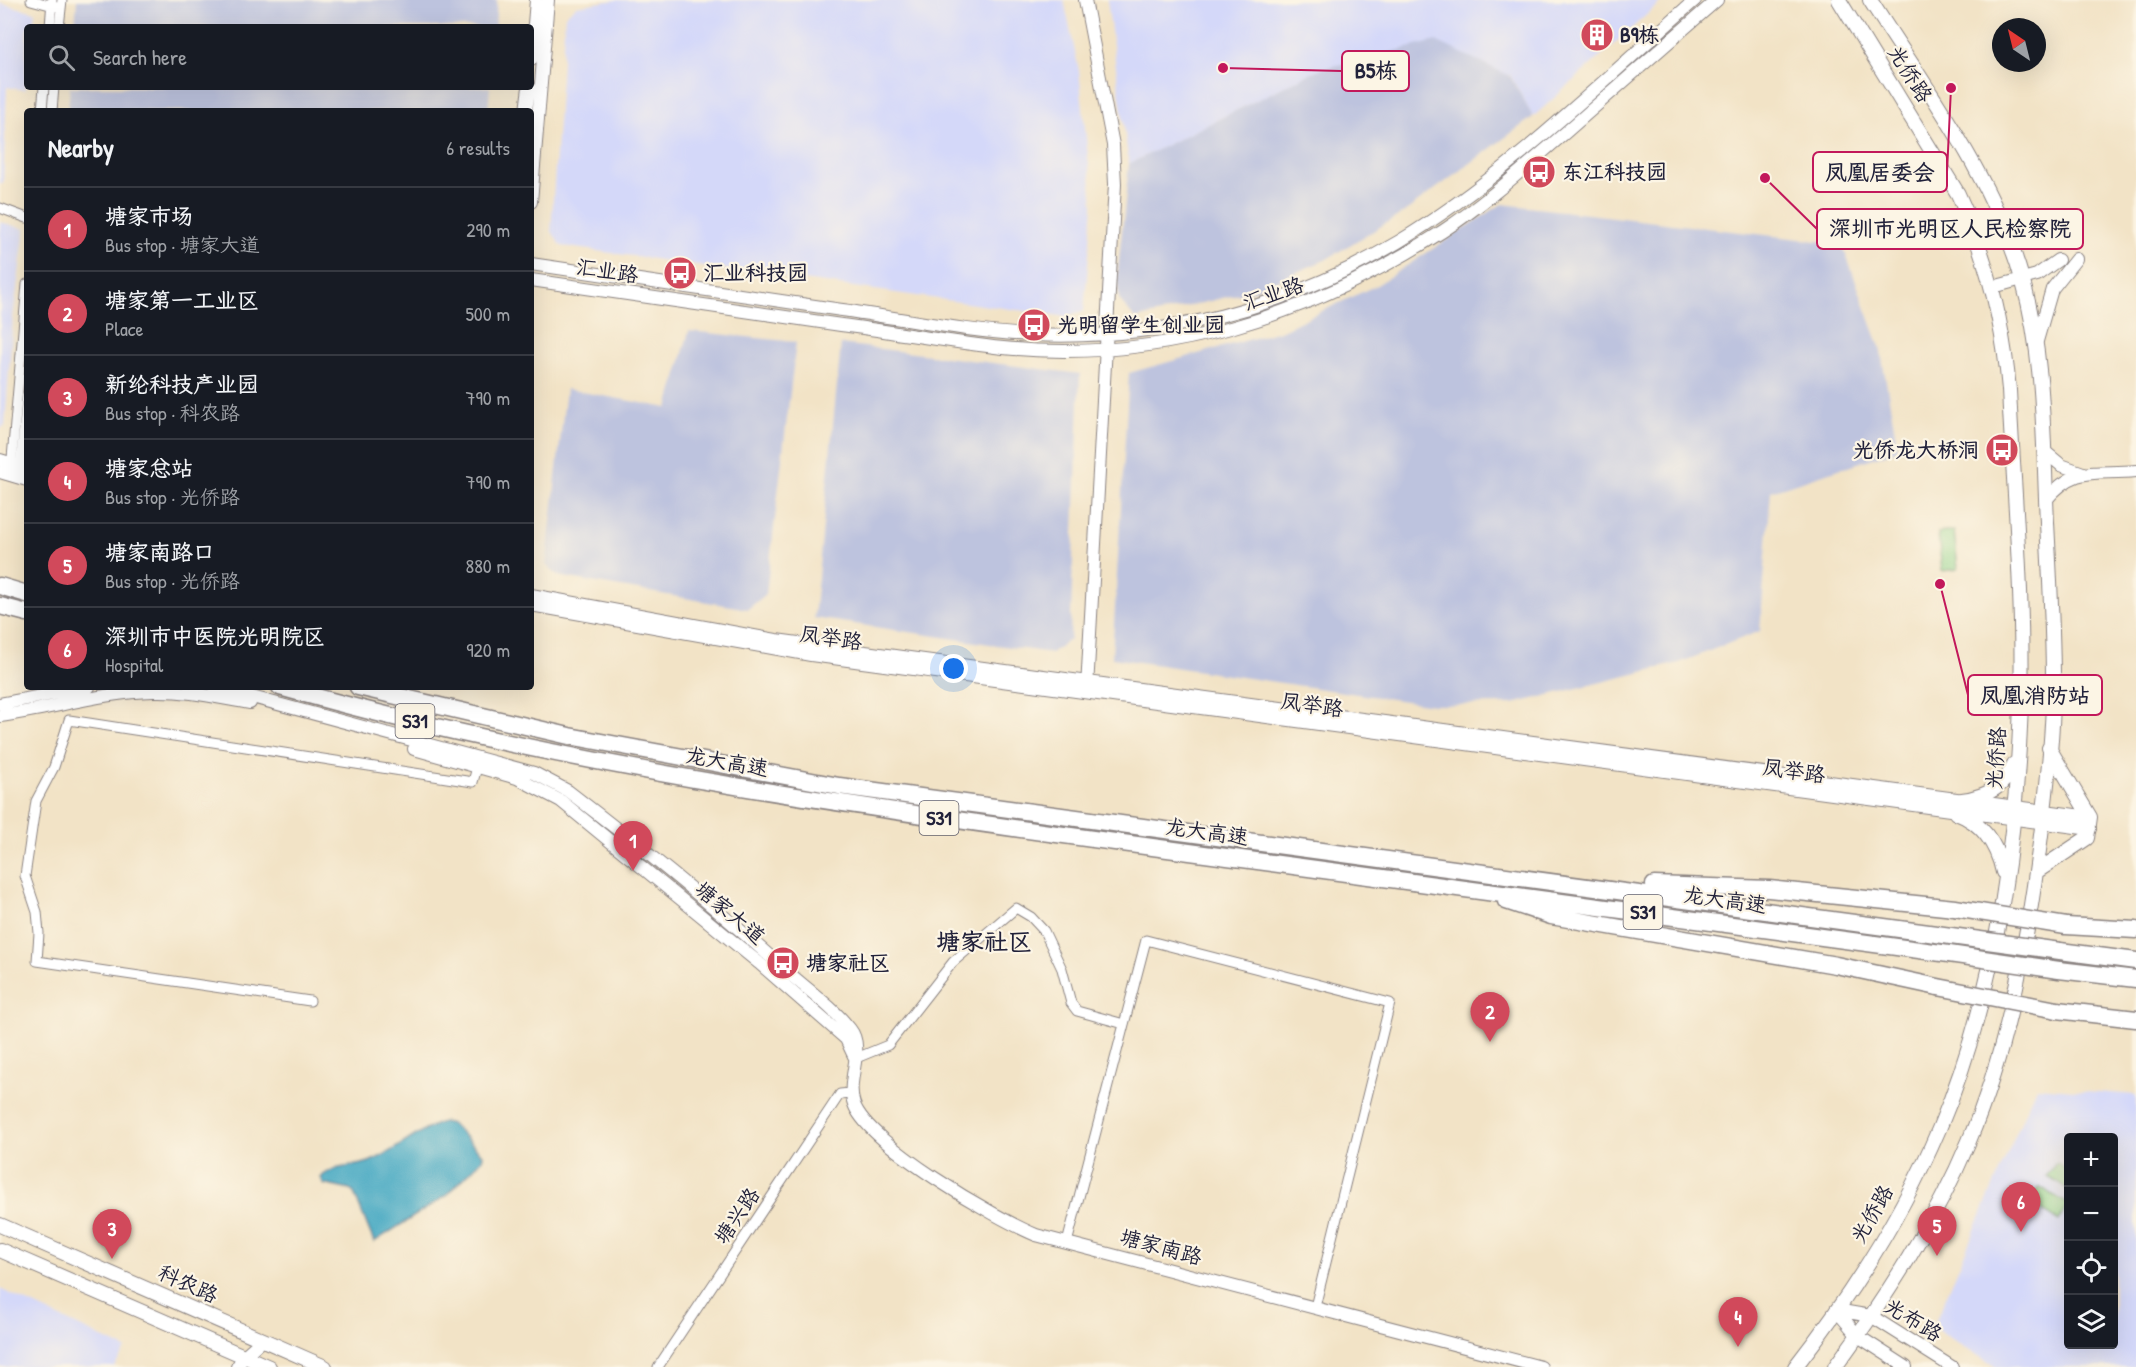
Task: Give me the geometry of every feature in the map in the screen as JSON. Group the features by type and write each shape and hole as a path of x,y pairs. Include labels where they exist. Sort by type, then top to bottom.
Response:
{"highway":[{"path":"0,586 24,593"},
{"path":"0,606 24,612"},
{"name":"龙大高速","path":"292,690 426,724 557,753 836,804 2136,980"},
{"name":"龙大高速","path":"371,690 563,734 839,786 2136,961"},
{"path":"1518,877 1769,889 1955,908 2066,926 2136,930"},
{"path":"1468,888 1551,916 1836,965 2057,1010 2136,1019"}],"main road":[{"name":"光侨路","path":"1795,1367 1860,1277 1906,1197 1939,1129 1964,1063 2005,887 2021,705 2020,617 2009,390 2004,344 1993,287 1973,226 1958,194 1839,0"},
{"name":"光侨路","path":"1835,1367 1887,1294 1935,1212 1984,1100 2014,997 2036,872 2044,817 2053,705 2052,609 2044,451 2036,345 2022,279 2003,225 1968,154 1870,0"},
{"path":"2036,872 2087,838 2090,823 2049,748"},
{"path":"2005,887 1999,857 1990,839 1959,806 1998,788 2009,775 2017,756"},
{"name":"科农路","path":"0,1225 325,1367"},
{"name":"科农路","path":"0,1250 240,1361 260,1365"}],"street":[{"path":"32,0 58,2"},
{"path":"534,24 536,0"},
{"path":"534,168 549,0"},
{"path":"1084,0 1113,145 1115,184 1087,688"},
{"name":"汇业路","path":"534,264 1004,333 1107,335 1185,324 1253,308 1328,279 1398,242 1478,188 1695,0"},
{"name":"汇业路","path":"534,280 1003,348 1106,350 1154,345 1257,322 1334,292 1397,260 1487,199 1717,0"},
{"path":"51,24 58,2"},
{"path":"58,2 59,24"},
{"path":"42,108 44,90"},
{"path":"52,108 54,90"},
{"path":"526,108 529,90"},
{"path":"0,208 24,217"},
{"path":"2036,345 2052,289 2076,259"},
{"path":"1993,287 2046,270 2058,260"},
{"path":"12,468 24,321"},
{"path":"12,468 24,410"},
{"path":"2044,451 2061,465 2084,473"},
{"path":"12,468 24,478"},
{"path":"2046,500 2069,478 2084,473 2136,471"},
{"name":"凤举路","path":"534,596 776,640 1087,688"},
{"name":"凤举路","path":"534,606 777,650 1087,688 2090,823"},
{"name":"塘家大道","path":"226,690 512,766 552,780 595,811 767,954 849,1027 856,1041 854,1059"},
{"name":"塘家大道","path":"0,704 72,692 154,691 197,694 250,703 532,783 587,820 759,963 846,1039 854,1059"},
{"path":"72,692 69,720 54,767 36,801 25,876 37,912 39,933 37,961 310,1001"},
{"name":"塘家大道","path":"0,716 42,710 72,692"},
{"path":"69,720 473,782 477,767"},
{"path":"851,1093 854,1059 888,1045 953,962 1016,908 1031,917 1044,931 1062,969 1071,1003 1077,1011 1124,1024"},
{"path":"1067,1243 1146,940 1390,1003 1315,1307"},
{"name":"塘家南路","path":"851,1093 854,1105 873,1131 920,1167 1011,1224 1067,1243 1541,1367"},
{"name":"塘兴路","path":"657,1367 840,1094 851,1093"},
{"name":"光布路","path":"1836,1310 1871,1316 1952,1367"},
{"name":"光布路","path":"1836,1310 1858,1336 1906,1367"},
{"path":"240,1361 262,1340"},
{"path":"260,1365 262,1340"}],"shaded area":[{"path":"77,0 497,0 495,24 75,24"},
{"name":"汇业科技园","path":"615,0 1064,0 1079,71 1093,205 1084,310 1068,317 561,246 551,230 565,16 576,6"},
{"path":"1107,0 1663,0 1533,117 1510,75 1317,70 1129,164"},
{"path":"0,3 35,12 33,24 24,24 24,90 7,87 3,184 0,183"},
{"path":"1436,41 1510,76 1533,117 1403,213 1325,260 1252,291 1135,319 1119,299 1117,280 1129,164 1317,70"},
{"path":"70,90 490,90 488,108 68,108"},
{"name":"东江科技园","path":"1502,204 1842,244 1880,347 1898,450 1771,491 1760,631 1679,663 1513,704 1433,705 1112,658 1129,373 1280,331 1377,285"},
{"path":"0,222 24,229 24,236 13,317 5,425 0,429"},
{"path":"689,331 796,342 766,594 748,609 558,576 546,565 566,389 668,408"},
{"path":"841,344 1080,374 1070,639 1051,653 814,618"},
{"path":"2036,1087 2136,1095 2136,1367 1996,1367 1933,1327"},
{"path":"0,1289 126,1349 114,1367 0,1367"}],"green space":[{"path":"1954,531 1958,569 1942,571 1938,533"},
{"path":"2056,1163 2064,1168 2064,1187 2047,1176"},
{"path":"2039,1186 2064,1202 2064,1212 2059,1221 2029,1202"}],"water":[{"path":"443,1122 452,1124 483,1155 482,1160 446,1196 374,1242 354,1193 323,1184 321,1177 332,1170 363,1164 379,1158 423,1131"}],"place":[{"name":"B9栋","path":"1597,35"},
{"name":"B5栋","path":"1223,68"},
{"name":"凤凰居委会","path":"1951,88"},
{"name":"东江科技园","path":"1539,172"},
{"name":"深圳市光明区人民检察院","path":"1765,178"},
{"name":"汇业科技园","path":"680,273"},
{"name":"光明留学生创业园","path":"1034,325"},
{"name":"光侨龙大桥洞","path":"2002,450"},
{"name":"凤凰消防站","path":"1940,584"},
{"name":"塘家市场","path":"633,871"},
{"name":"塘家社区","path":"783,963"},
{"name":"塘家第一工业区","path":"1490,1042"},
{"name":"深圳市中医院光明院区","path":"2021,1232"},
{"name":"塘家南路口","path":"1937,1256"},
{"name":"新纶科技产业园","path":"112,1259"},
{"name":"塘家总站","path":"1738,1347"}],"district":[{"name":"塘家社区","path":"984,942"}]}
